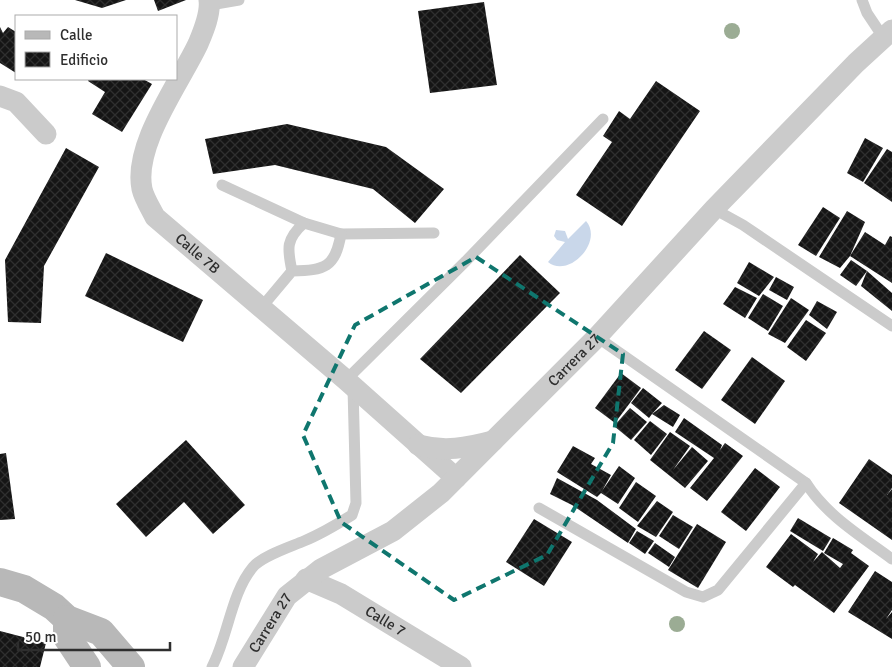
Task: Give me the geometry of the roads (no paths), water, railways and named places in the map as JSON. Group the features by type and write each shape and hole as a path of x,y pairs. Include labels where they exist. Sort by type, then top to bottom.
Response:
{"street":[{"name":"Calle 7B","path":"178,80 203,32 210,3"},
{"name":"Carrera 27","path":"243,667 287,596 314,574 393,531 441,493 597,337 714,209 887,34"},
{"name":"Calle 7B","path":"178,80 143,157 142,190 155,217 350,384 456,478"},
{"path":"0,96 16,102 46,134"},
{"path":"418,445 443,449 466,448 493,440"},
{"name":"Calle 7","path":"314,574 341,594 461,667"},
{"path":"0,582 24,589 54,607 67,619 101,632 130,667"},
{"path":"67,619 67,637 87,667"}],"lane":[{"path":"210,3 239,0"},
{"path":"862,0 867,13 887,34"},
{"path":"212,667 228,628 238,592 253,566 263,559 320,534 352,515 356,503 350,384 603,119"},
{"path":"222,185 304,224 341,234 434,233"},
{"path":"714,209 743,225 892,326"},
{"path":"292,271 288,252 292,234 304,224"},
{"path":"260,308 292,271 316,270 328,263 337,254 341,234"},
{"path":"597,337 806,483 818,502 829,512 892,559"},
{"path":"539,508 686,592 703,597 718,590 806,483"}],"water":[{"path":"586,221 590,229 590,239 587,248 581,256 565,266 556,266 548,262 565,242 557,240 554,236 556,230 565,231 568,239"}]}
